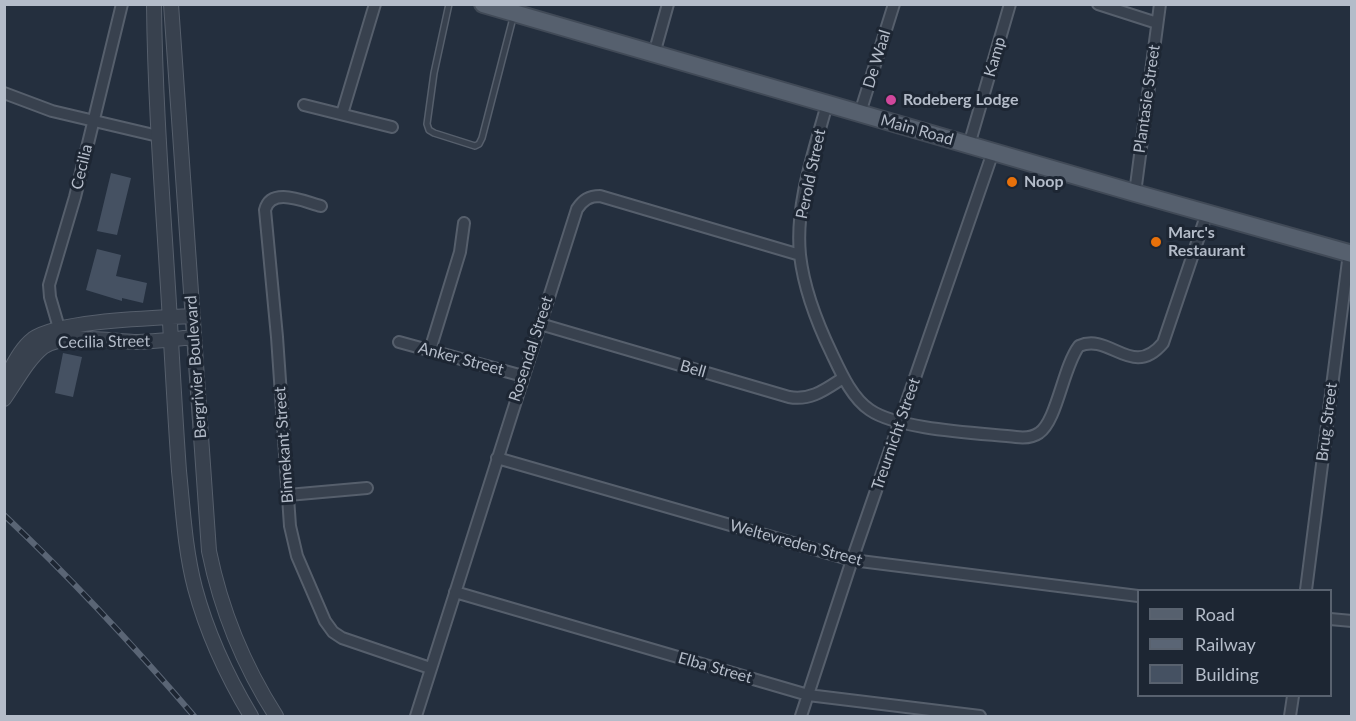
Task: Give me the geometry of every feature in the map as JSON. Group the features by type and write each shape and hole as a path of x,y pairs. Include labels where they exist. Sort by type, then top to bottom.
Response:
{"main road":[{"name":"Main Road","path":"483,4 1350,253"}],"street":[{"name":"Cecilia","path":"59,328 49,285 75,197 122,4"},
{"name":"Bergrivier Boulevard","path":"154,4 158,136 170,340 182,502 189,562 195,588 213,640 251,717"},
{"name":"Bergrivier Boulevard","path":"171,4 207,528 214,576 231,631 276,717"},
{"path":"342,114 375,4"},
{"path":"654,54 668,4"},
{"name":"De Waal","path":"860,113 894,4"},
{"name":"Kamp","path":"969,145 1011,4"},
{"path":"1098,4 1157,23"},
{"name":"Plantasie Street","path":"1135,193 1160,4"},
{"path":"4,93 51,111 158,136"},
{"name":"Perold Street","path":"827,104 804,192 800,224 800,255 816,320 843,378 869,410 900,423 1016,437 1032,437 1039,433 1049,420 1069,362 1079,346 1093,343 1137,358 1156,352 1164,343 1208,213"},
{"path":"304,105 392,127"},
{"name":"Treurnicht Street","path":"801,717 852,560 993,152"},
{"name":"Rosendal Street","path":"416,717 523,376 577,209 582,202 594,196 600,196 800,255"},
{"name":"Binnekant Street","path":"321,206 277,197 269,201 265,210 277,336 290,526 295,549 329,628 342,638 430,668"},
{"path":"430,350 459,252 464,223"},
{"name":"Brug Street","path":"1306,589 1346,308 1350,253"},
{"name":"Cecilia Street","path":"4,381 22,351 45,332 59,328 193,316"},
{"name":"Bell","path":"540,324 789,397 807,398 843,378"},
{"name":"Cecilia Street","path":"4,399 30,361 45,346 54,342 73,340 134,342 194,337"},
{"name":"Anker Street","path":"399,342 523,376"},
{"name":"Weltevreden Street","path":"497,458 852,560 1137,596"},
{"path":"288,495 367,488"},
{"name":"Elba Street","path":"455,592 808,695 980,717"},
{"path":"1332,619 1352,621"},
{"path":"1290,717 1293,697"}],"lane":[{"path":"450,4 434,73 427,124 429,130 434,133 475,146 482,138 514,14"}],"building":[{"path":"111,173 131,178 117,235 97,231"},
{"path":"97,249 121,255 116,276 147,283 143,303 122,298 122,301 86,290"},
{"path":"63,353 82,357 73,397 55,393"}],"railway":[{"path":"4,515 102,613 194,716"}],"place":[{"name":"Rodeberg Lodge","path":"891,100"},
{"name":"Noop","path":"1012,182"},
{"name":"Marc's Restaurant","path":"1156,242"}]}
